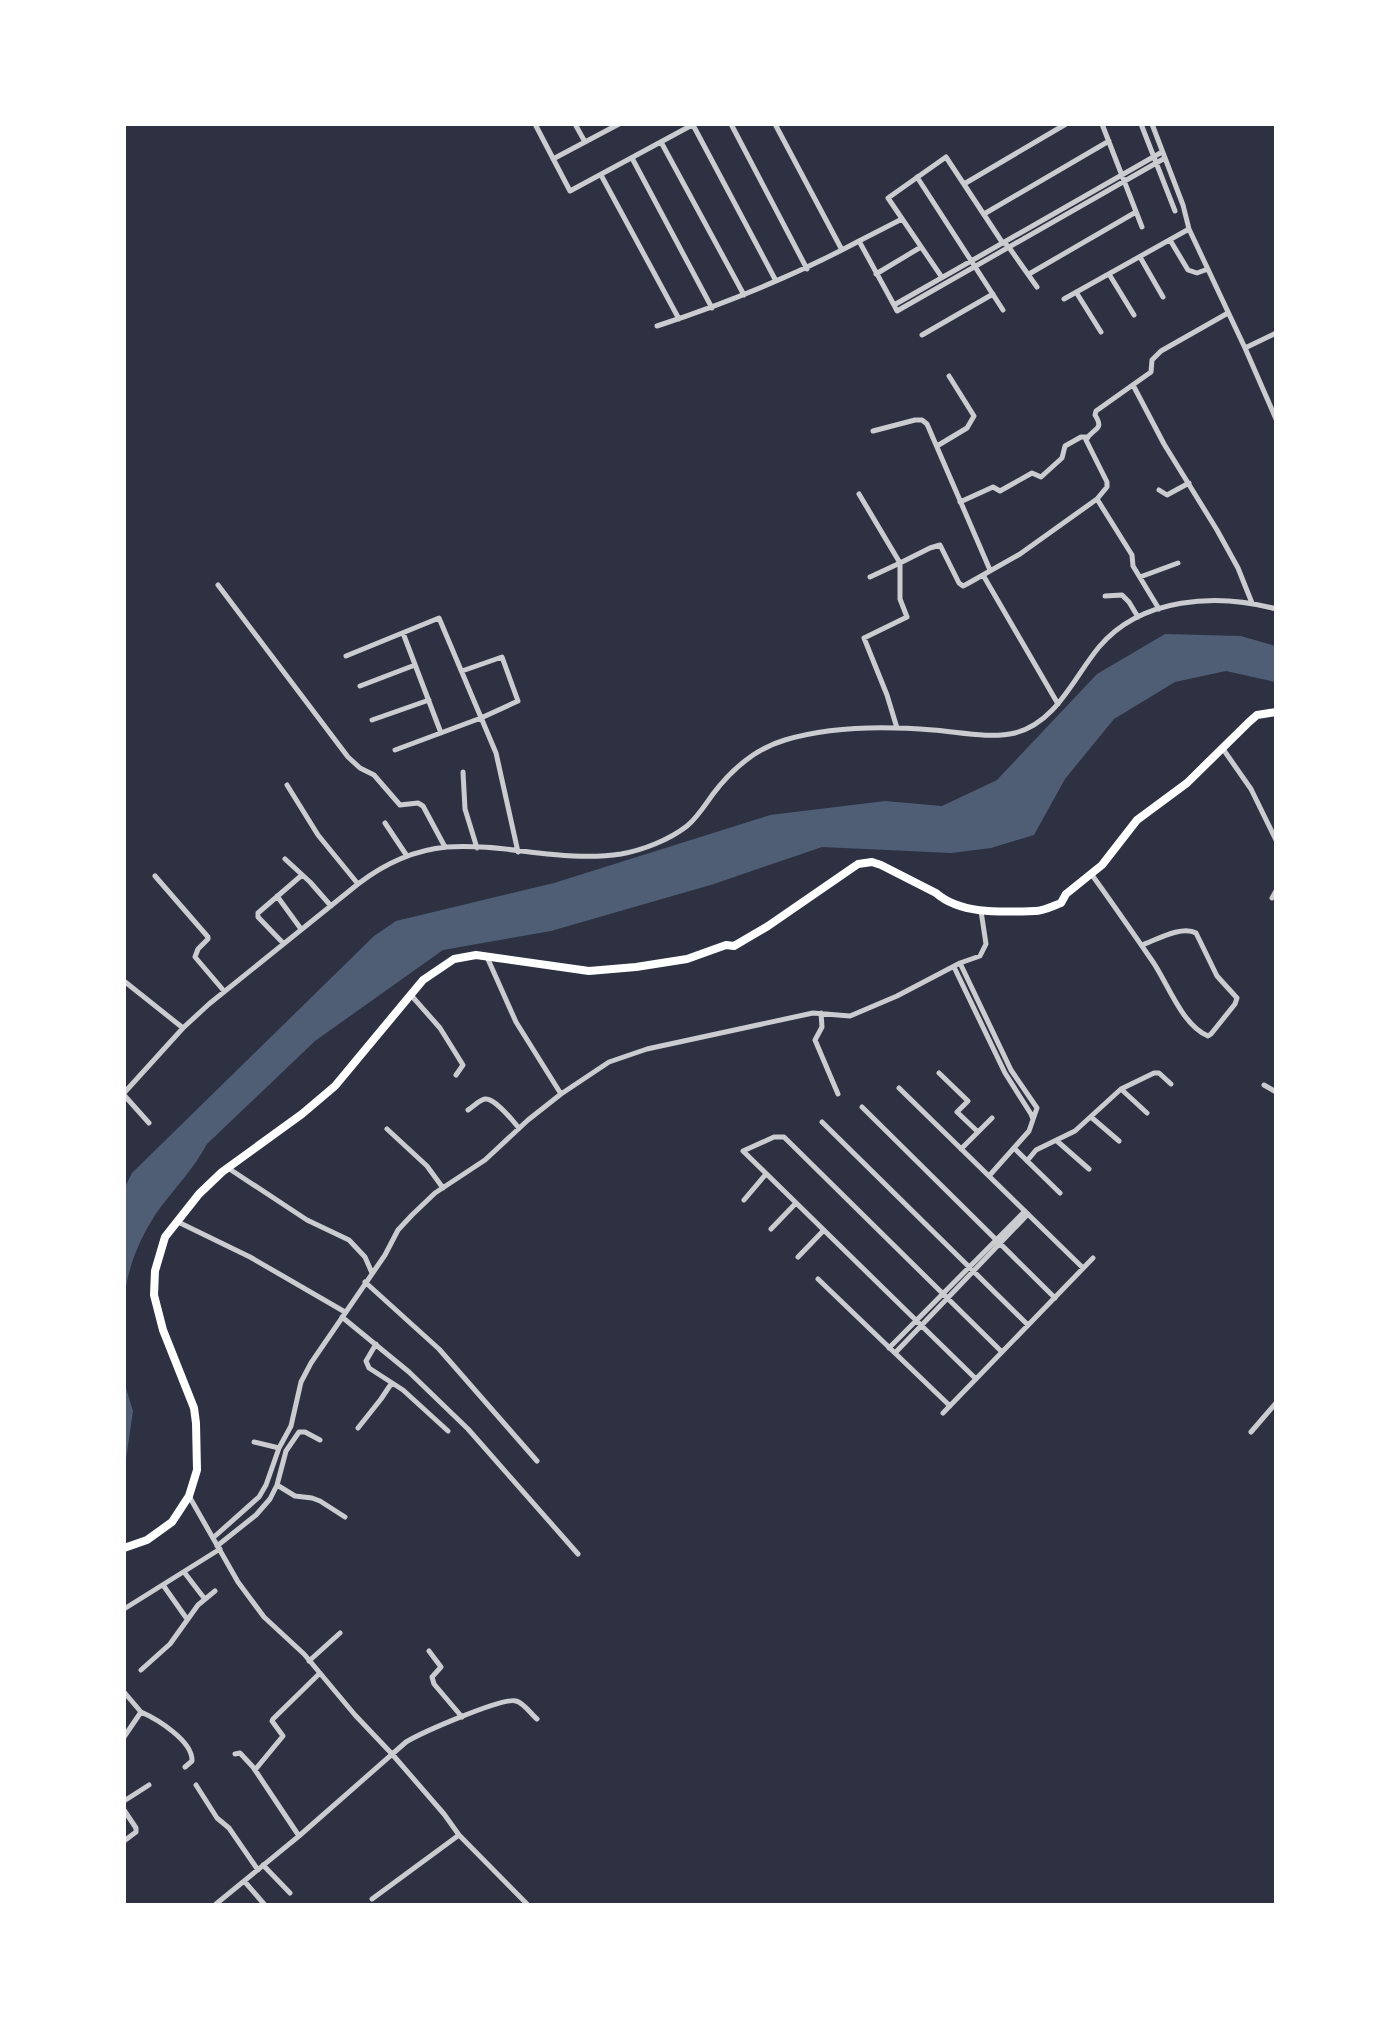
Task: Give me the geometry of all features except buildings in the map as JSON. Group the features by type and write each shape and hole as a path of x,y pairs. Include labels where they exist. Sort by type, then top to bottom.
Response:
{"main road":[{"path":"124,1548 147,1540 163,1529 179,1512 189,1496 197,1470 194,1408 163,1330 154,1295 157,1259 165,1237 199,1194 228,1168 325,1096 410,994 434,971 454,959 476,955 589,971 687,959 726,945 734,946 768,926 858,864 872,862 936,893 945,901 961,907 1036,912 1061,903 1066,894 1092,875 1137,820 1187,783 1257,716 1275,712"}],"street":[{"path":"535,124 570,191 693,125 776,282"},
{"path":"575,124 585,142"},
{"path":"731,124 807,269"},
{"path":"775,124 842,250"},
{"path":"964,184 1066,124"},
{"path":"1102,124 1142,227"},
{"path":"1141,124 1175,211"},
{"path":"1152,124 1183,205 1189,229 1245,348 1275,419"},
{"path":"553,159 616,125"},
{"path":"984,214 1109,141"},
{"path":"662,142 744,295"},
{"path":"859,241 897,311 1002,242 1163,155"},
{"path":"941,276 888,198 946,157 1002,242 1008,246 1037,287"},
{"path":"632,158 712,308"},
{"path":"601,175 679,319"},
{"path":"894,305 941,276 1008,246 1123,176"},
{"path":"917,177 1003,310"},
{"path":"1029,274 1136,212"},
{"path":"657,326 712,308 807,269 902,219"},
{"path":"1064,299 1189,229"},
{"path":"1170,240 1188,270 1197,273 1208,269"},
{"path":"876,274 921,247"},
{"path":"1140,257 1163,297"},
{"path":"1109,274 1134,315"},
{"path":"1076,292 1101,332"},
{"path":"922,335 993,294"},
{"path":"870,577 938,545 943,549 961,585 964,586 1020,554 1097,499 1107,487 1107,482 1086,442 1087,437 1099,426 1096,411 1151,372 1152,360 1161,351 1228,313"},
{"path":"1245,348 1275,333"},
{"path":"937,446 967,428 974,416 949,376"},
{"path":"1133,385 1164,444 1233,559 1252,603"},
{"path":"873,431 922,420 930,429 990,570"},
{"path":"960,502 993,487 1000,491 1032,473 1041,477 1062,458 1065,446 1081,437 1087,437"},
{"path":"1160,490 1167,495 1189,483"},
{"path":"859,494 900,563 900,599 907,618 864,638 887,695 897,728"},
{"path":"1097,499 1132,555 1133,566 1159,609"},
{"path":"1140,577 1178,563"},
{"path":"984,575 1058,704"},
{"path":"218,585 348,757 360,768 374,775 400,806 418,803 423,806 445,847"},
{"path":"1105,596 1122,595 1138,617"},
{"path":"149,1123 124,1094 183,1028 283,943 358,884 374,872 407,856 445,847 586,856 634,851 656,844 687,826 730,773 743,761 771,745 799,736 833,731 897,728 1005,735 1027,730 1058,704 1106,639 1138,617 1159,609 1200,601 1222,600 1252,603 1275,609"},
{"path":"346,656 439,618 496,753 518,852"},
{"path":"403,633 441,733"},
{"path":"395,750 481,718 518,701 501,657 462,671"},
{"path":"360,686 416,665"},
{"path":"372,720 429,700"},
{"path":"1223,749 1251,789 1275,840"},
{"path":"463,771 465,809 477,848"},
{"path":"287,785 318,834 358,884"},
{"path":"385,823 407,856"},
{"path":"285,859 331,906"},
{"path":"283,943 257,915 302,875"},
{"path":"1092,875 1142,945 1190,1021 1203,1034 1208,1036 1211,1034 1235,1005 1237,998 1217,976 1196,933 1189,930 1181,931 1142,945"},
{"path":"155,876 208,937 196,952 195,957 224,992"},
{"path":"1272,898 1275,891"},
{"path":"277,896 301,929"},
{"path":"214,1538 260,1497 279,1448 291,1426 301,1382 365,1282 386,1256 398,1230 429,1198 485,1160 519,1128 561,1094 609,1062 639,1052 761,1024 821,1013 840,1017 850,1016 980,956 984,950 986,935 981,910"},
{"path":"487,957 516,1022 561,1094"},
{"path":"957,965 985,1017 1008,1072"},
{"path":"957,965 978,1020 1033,1121 1029,1131 989,1176"},
{"path":"124,981 183,1028"},
{"path":"410,994 440,1028 464,1065 456,1075"},
{"path":"821,1013 822,1027 815,1040 838,1094"},
{"path":"978,1020 985,1017"},
{"path":"939,1073 968,1101 957,1112 978,1132"},
{"path":"1027,1161 1036,1150 1076,1131 1121,1089 1154,1073 1159,1073 1171,1084"},
{"path":"1264,1085 1275,1092"},
{"path":"898,1088 1083,1268"},
{"path":"1121,1089 1147,1113"},
{"path":"468,1110 484,1099 489,1100 495,1103 519,1128"},
{"path":"862,1107 1055,1298"},
{"path":"1091,1117 1119,1141"},
{"path":"961,1149 992,1118"},
{"path":"822,1122 1028,1325"},
{"path":"387,1129 427,1166 443,1188"},
{"path":"976,1379 743,1151 774,1137 784,1137 1002,1352"},
{"path":"1057,1141 1089,1169"},
{"path":"1014,1148 1060,1193"},
{"path":"228,1168 307,1220 349,1240 365,1257 372,1273"},
{"path":"744,1200 766,1174"},
{"path":"771,1229 796,1203"},
{"path":"890,1348 972,1269 1026,1212"},
{"path":"176,1221 250,1257 344,1315 409,1372 468,1429 578,1554"},
{"path":"798,1257 824,1230"},
{"path":"943,1413 1093,1258"},
{"path":"818,1279 950,1406"},
{"path":"365,1282 439,1349 537,1461"},
{"path":"895,1353 919,1322"},
{"path":"376,1344 366,1361 369,1368 403,1390 448,1431"},
{"path":"358,1428 370,1415 391,1384"},
{"path":"1251,1432 1275,1403"},
{"path":"291,1426 299,1432 305,1432 320,1440"},
{"path":"124,1599 127,1607 184,1572 264,1508 277,1485 286,1451 299,1432"},
{"path":"254,1442 279,1448"},
{"path":"277,1485 295,1496 320,1501 345,1517"},
{"path":"189,1496 238,1582 264,1617 320,1672 355,1715 444,1814 459,1835 527,1905"},
{"path":"184,1572 204,1598"},
{"path":"163,1585 187,1619"},
{"path":"141,1670 170,1644 204,1598 214,1591"},
{"path":"309,1661 340,1633"},
{"path":"429,1651 441,1667 432,1677 434,1684 462,1717"},
{"path":"255,1770 283,1736 273,1719 320,1672"},
{"path":"124,1692 141,1712 184,1741 193,1755 192,1761 185,1767"},
{"path":"216,1905 406,1742 420,1733 512,1700 521,1703 537,1719"},
{"path":"124,1737 141,1712"},
{"path":"235,1754 240,1753 255,1770 299,1836"},
{"path":"124,1801 149,1785"},
{"path":"196,1785 217,1818 229,1828 258,1870"},
{"path":"124,1810 136,1828 136,1832 124,1841"},
{"path":"372,1899 459,1835"},
{"path":"263,1865 290,1893"},
{"path":"245,1882 264,1905"}],"water":[{"path":"1165,634 1241,636 1275,646 1275,682 1226,671 1175,682 1114,719 1065,779 1034,835 991,848 951,853 822,847 714,884 551,931 443,950 315,1041 207,1144 148,1228 133,1260 125,1293 125,1187 132,1173 374,936 396,921 554,883 770,815 885,801 942,806 997,780 1097,674"},
{"path":"125,1385 133,1411 124,1466"}]}
